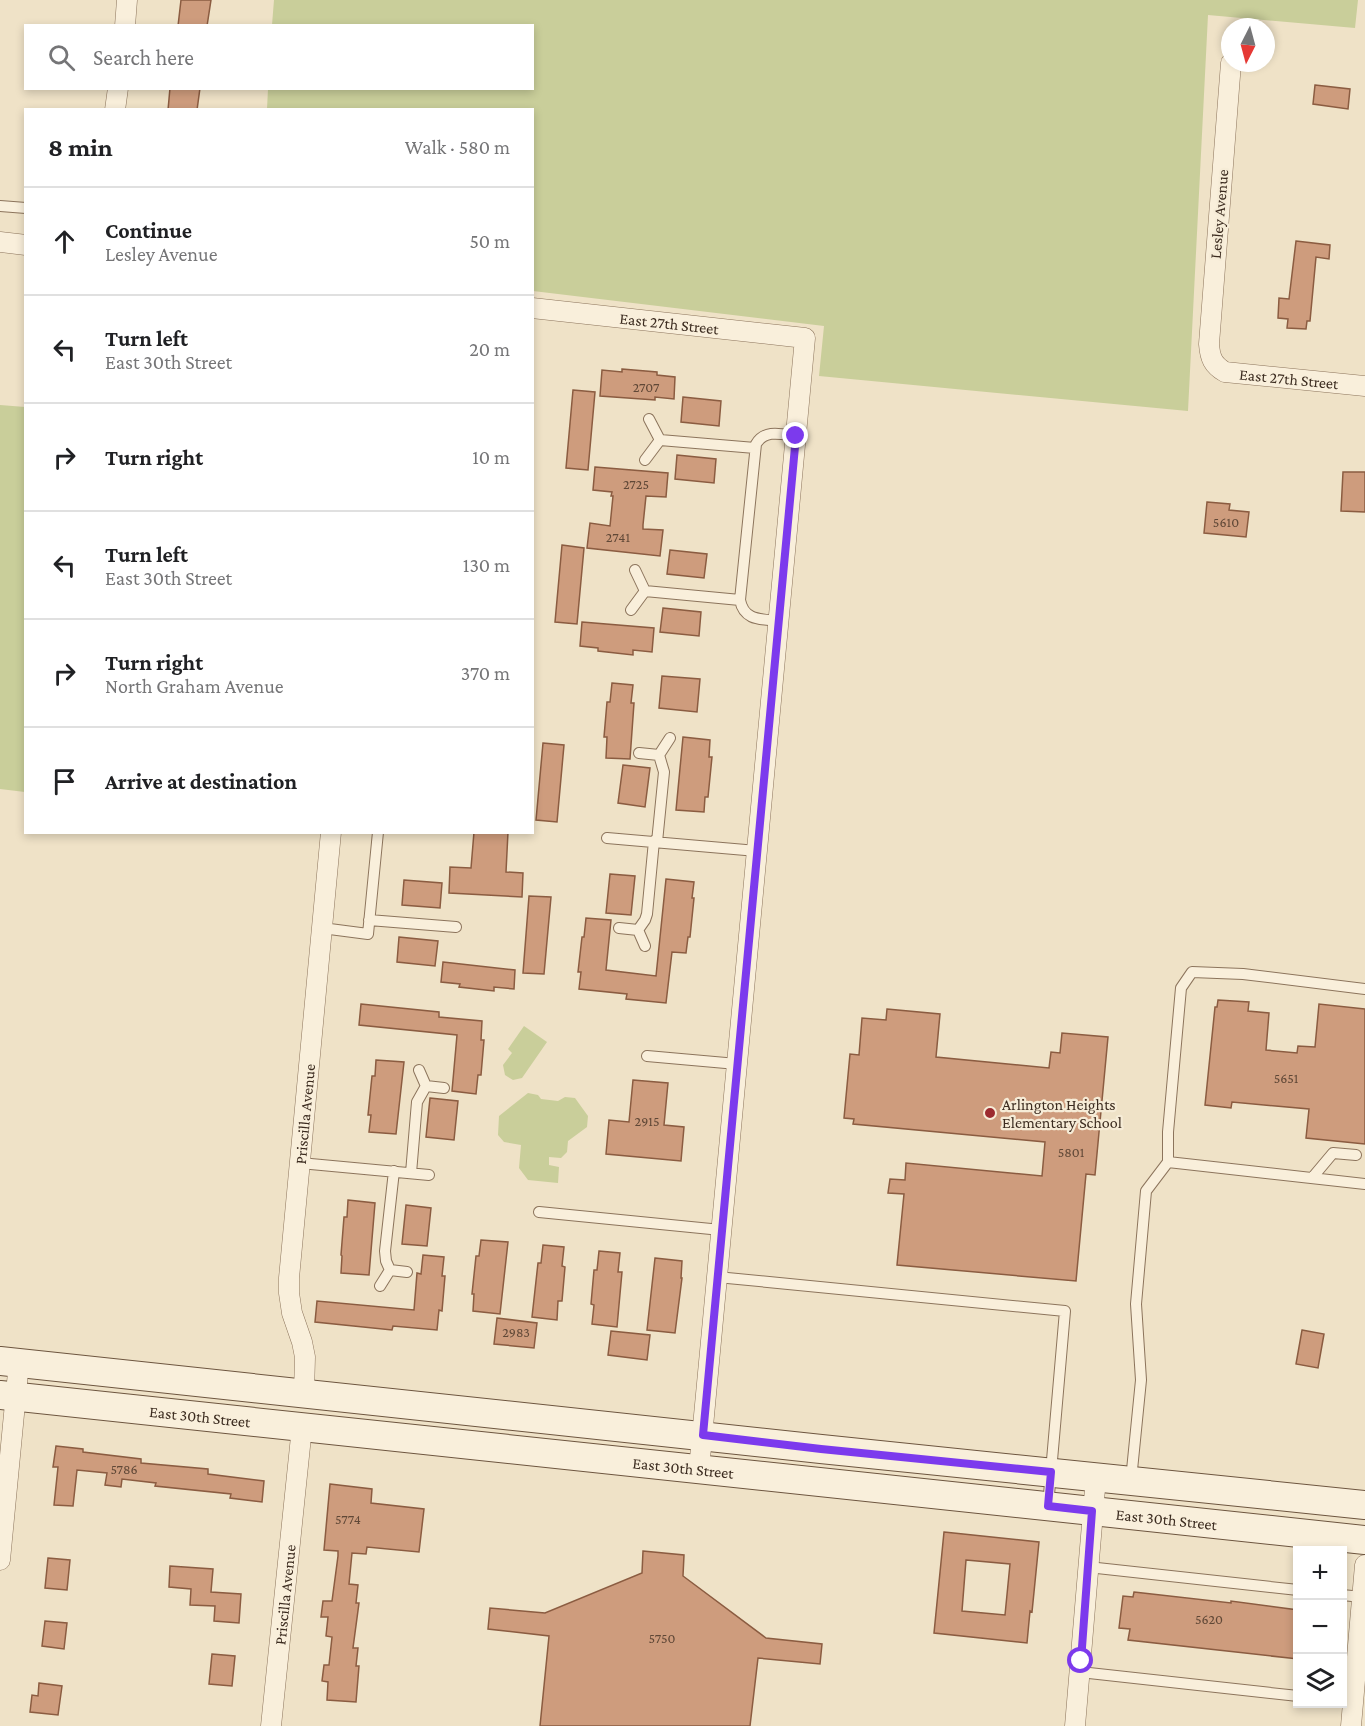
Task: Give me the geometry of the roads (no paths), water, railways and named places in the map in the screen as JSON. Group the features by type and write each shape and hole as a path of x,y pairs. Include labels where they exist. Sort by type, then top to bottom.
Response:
{"main road":[{"name":"East 30th Street","path":"9,1361 1365,1505"},
{"name":"East 30th Street","path":"8,1396 1365,1539"}],"street":[{"path":"125,24 127,0"},
{"name":"Lesley Avenue","path":"1214,364 1209,344 1230,72"},
{"path":"115,108 118,90"},
{"path":"0,242 24,245"},
{"name":"East 27th Street","path":"534,308 805,338 796,436"},
{"name":"East 27th Street","path":"1214,364 1225,372 1365,386"},
{"path":"699,1469 796,436"},
{"name":"Priscilla Avenue","path":"304,1393 305,1357 292,1313 289,1278 331,834"},
{"path":"0,1560 9,1361"},
{"name":"Priscilla Avenue","path":"271,1726 302,1427"},
{"path":"1075,1726 1096,1477"},
{"path":"1351,1726 1348,1702 1352,1596 1365,1565"}],"lane":[{"path":"0,206 24,208"},
{"path":"650,419 660,440"},
{"path":"779,621 750,617 742,609 740,600 755,448 759,439 765,434 796,436"},
{"path":"660,440 755,448"},
{"path":"645,460 660,440"},
{"path":"635,570 645,591"},
{"path":"645,591 740,600"},
{"path":"632,610 645,591"},
{"path":"638,930 647,914 664,772 659,755 670,738"},
{"path":"639,753 659,755"},
{"path":"322,928 368,934 378,834"},
{"path":"607,838 757,851"},
{"path":"369,921 456,927"},
{"path":"619,928 638,930"},
{"path":"638,930 645,946"},
{"path":"1131,1480 1141,1380 1136,1304 1146,1191 1168,1162 1168,1132 1181,988 1192,972 1243,974 1365,989"},
{"path":"647,1056 737,1064"},
{"path":"419,1070 426,1086"},
{"path":"426,1086 444,1088"},
{"path":"411,1173 417,1102 426,1086"},
{"path":"1312,1178 1333,1153 1356,1155"},
{"path":"1168,1162 1365,1184"},
{"path":"300,1163 429,1174"},
{"path":"390,1270 385,1251 394,1172"},
{"path":"539,1212 721,1230"},
{"path":"390,1270 408,1272"},
{"path":"380,1286 390,1270"},
{"path":"717,1277 1065,1311 1048,1506"},
{"path":"1088,1567 1293,1589"},
{"path":"1080,1672 1293,1695"}],"place":[{"name":"Arlington Heights Elementary School","path":"990,1113"}]}
